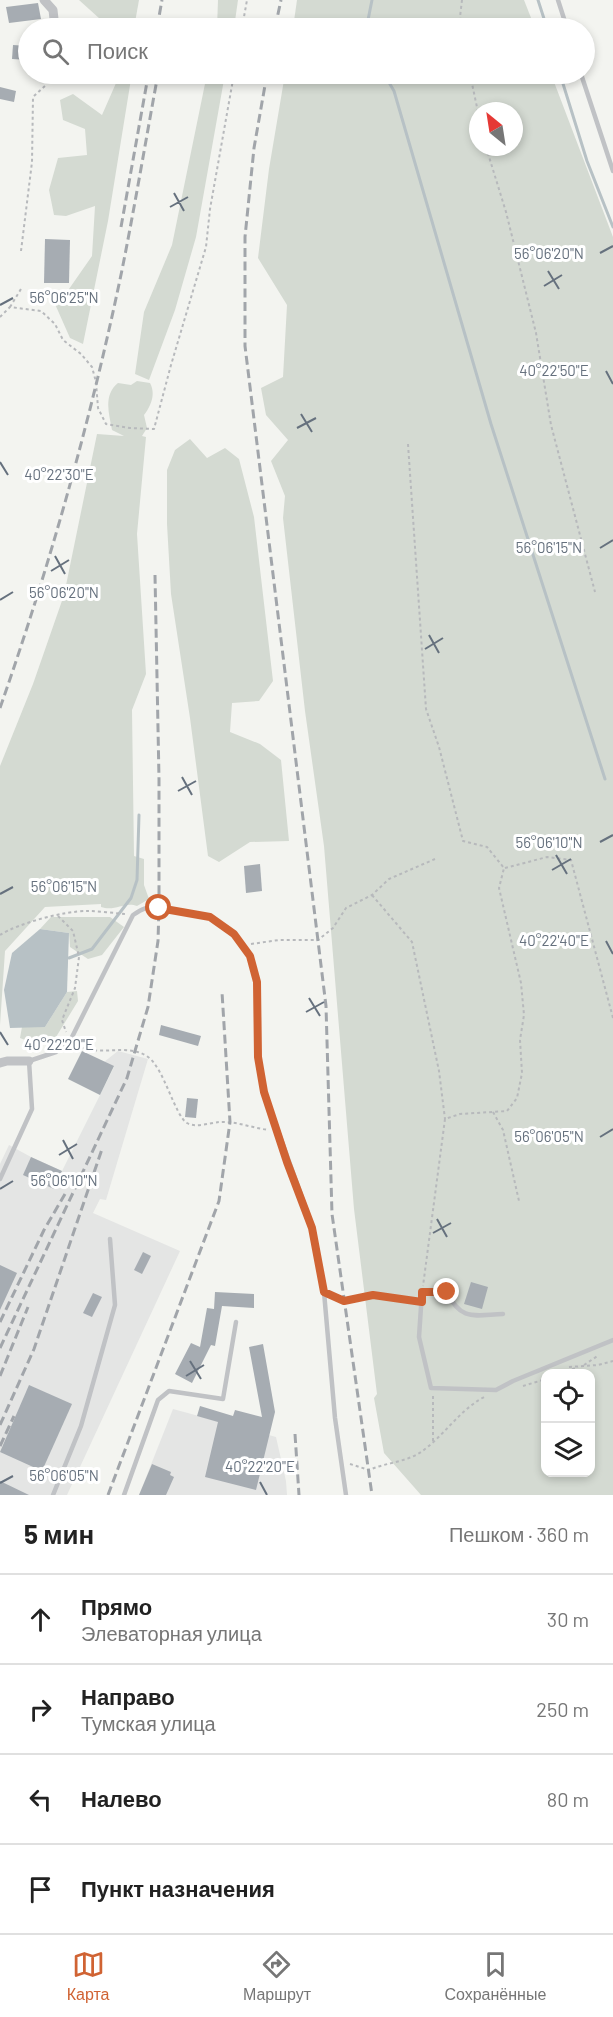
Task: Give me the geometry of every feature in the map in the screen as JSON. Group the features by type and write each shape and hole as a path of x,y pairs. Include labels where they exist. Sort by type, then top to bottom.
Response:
{"street":[{"path":"44,0 53,10 54,18"},
{"path":"0,1063 7,1060 29,1061"}],"lane":[{"path":"558,0 564,18"},
{"path":"584,84 613,171"},
{"path":"0,1179 32,1109 29,1061 56,1052 70,1041 133,915 151,906 210,917 234,934 250,956 257,982 258,1057 264,1092 312,1228 324,1292 335,1418 346,1495"},
{"path":"53,1495 81,1426 115,1305 110,1239"},
{"path":"503,1314 467,1315 454,1308 447,1292 422,1292 419,1337 431,1388 496,1390 513,1380 613,1340"},
{"path":"124,1495 158,1400 169,1392 223,1399 236,1322"}],"path":[{"path":"244,18 247,0"},
{"path":"460,18 462,0"},
{"path":"21,251 32,162 33,97 46,84"},
{"path":"10,307 41,311 56,324 63,340 81,354 92,367 98,408 106,424 154,429 206,247 210,209 232,84"},
{"path":"472,84 476,102"},
{"path":"489,156 506,212 536,333 551,425 595,592"},
{"path":"0,317 10,307 21,289"},
{"path":"0,311 4,313"},
{"path":"408,444 426,709 439,747 463,841 487,848 504,868"},
{"path":"504,868 547,856 571,860 613,1018"},
{"path":"243,945 279,940 318,940 333,928 346,908 372,895 388,879 435,859"},
{"path":"445,1119 460,1114 507,1111 517,1098 522,1072 520,1041 524,1015 521,983 498,888 504,868"},
{"path":"372,895 412,942 439,1071 445,1119 422,1292"},
{"path":"0,935 11,928 86,911 122,914"},
{"path":"58,916 73,931 79,957 75,988 62,1020 70,1041 83,1048 98,1051 135,1051 148,1057 169,1088 179,1114 187,1124 230,1122 277,1131"},
{"path":"493,1112 503,1130 519,1201"},
{"path":"324,1292 344,1301 373,1295 422,1302"},
{"path":"574,1369 605,1351"},
{"path":"564,1367 598,1365 613,1360"},
{"path":"431,1388 433,1441"},
{"path":"342,1462 369,1470 384,1463 405,1460 424,1451 469,1405 496,1390"}],"shaded area":[{"path":"79,0 139,0 136,18 99,18"},
{"path":"218,0 238,0 235,18 217,18"},
{"path":"297,0 524,0 531,18 294,18"},
{"path":"116,84 130,84 108,221 83,344 70,338 51,295 69,289 92,256 95,206 66,216 54,215 49,190 58,158 87,155 85,129 63,120 60,100 73,94 102,115"},
{"path":"205,84 223,84 196,237 175,310 149,380 135,374 144,312 172,245"},
{"path":"283,84 555,84 613,237 613,1495 421,1495 384,1453 374,1398 377,1394 354,1209 324,846 305,711 283,518 285,496 271,461 288,440 266,415 261,388 283,377 287,305 258,258 269,169"},
{"path":"137,381 150,383 153,391 151,404 144,415 147,428 142,436 146,437 137,534 146,674 132,710 134,856 144,859 144,885 149,899 137,906 111,908 101,907 101,904 45,907 5,951 0,1025 0,766 33,684 64,595 97,434 124,436 112,430 108,405 110,393 118,383 131,385"},
{"path":"190,439 207,458 225,448 239,459 254,517 273,681 259,701 232,703 230,732 260,744 281,760 289,841 250,842 219,862 208,856 171,594 167,470 175,450"},
{"path":"51,917 110,917 124,927 102,955 88,959 70,947 69,933 40,929"},
{"path":"40,929 69,933 67,992 45,1027 10,1028 4,990 12,953"},
{"path":"77,991 78,1001 56,1037 30,1042 20,1038 22,1027 45,1027 67,992"},
{"path":"118,1051 148,1059 106,1200 100,1199 93,1213 180,1251 67,1495 0,1495 0,1164 9,1145 62,1171 114,1067 104,1062"},
{"path":"173,1409 276,1437 287,1495 139,1495"}],"building":[{"path":"38,3 41,18 18,18 18,22 9,23 6,7"},
{"path":"13,45 18,45 18,59 12,59"},
{"path":"0,87 16,91 14,102 0,99"},
{"path":"45,239 70,240 69,283 44,283"},
{"path":"260,864 262,891 246,893 244,866"},
{"path":"161,1025 201,1036 198,1046 159,1035"},
{"path":"82,1051 114,1066 100,1095 68,1079"},
{"path":"187,1098 198,1099 196,1118 185,1117"},
{"path":"31,1157 62,1171 54,1189 23,1175"},
{"path":"143,1252 151,1256 142,1274 134,1270"},
{"path":"0,1265 17,1273 0,1310"},
{"path":"471,1282 488,1287 482,1309 464,1304"},
{"path":"215,1292 254,1294 254,1308 222,1306 215,1346 211,1345 192,1383 175,1374 191,1343 200,1347 207,1308 214,1309"},
{"path":"93,1293 102,1297 92,1317 83,1313"},
{"path":"263,1344 275,1412 256,1490 205,1477 218,1422 197,1416 200,1406 233,1416 235,1410 262,1417 249,1347"},
{"path":"29,1385 72,1404 42,1471 0,1452"},
{"path":"152,1464 171,1472 170,1475 174,1477 166,1495 139,1495"},
{"path":"0,1481 29,1495 0,1495"}],"waterway":[{"path":"368,18 372,0"},
{"path":"538,0 544,18"},
{"path":"390,84 394,91 491,424 605,779"},
{"path":"563,84 587,161 613,227"},
{"path":"69,958 92,949 131,898 137,880 139,815"}],"railway":[{"path":"159,18 162,0"},
{"path":"277,18 281,0"},
{"path":"121,227 147,84"},
{"path":"0,708 36,600 97,381 122,270 156,84"},
{"path":"265,84 254,148 245,237 245,346 326,1006 332,1214 372,1495"},
{"path":"0,1348 127,1078 148,1007 158,941 159,907 155,575"},
{"path":"108,1495 219,1201 230,1122 222,992"},
{"path":"0,1425 34,1349 102,1149"},
{"path":"0,1322 44,1230 65,1194"},
{"path":"0,1376 28,1307"},
{"path":"0,1446 14,1416"},
{"path":"295,1434 299,1495"}],"route":[{"path":"159,908 210,917 234,934 250,956 257,982 258,1057 264,1092 312,1228 324,1292 344,1301 373,1295 422,1302 422,1292 447,1292"}]}
